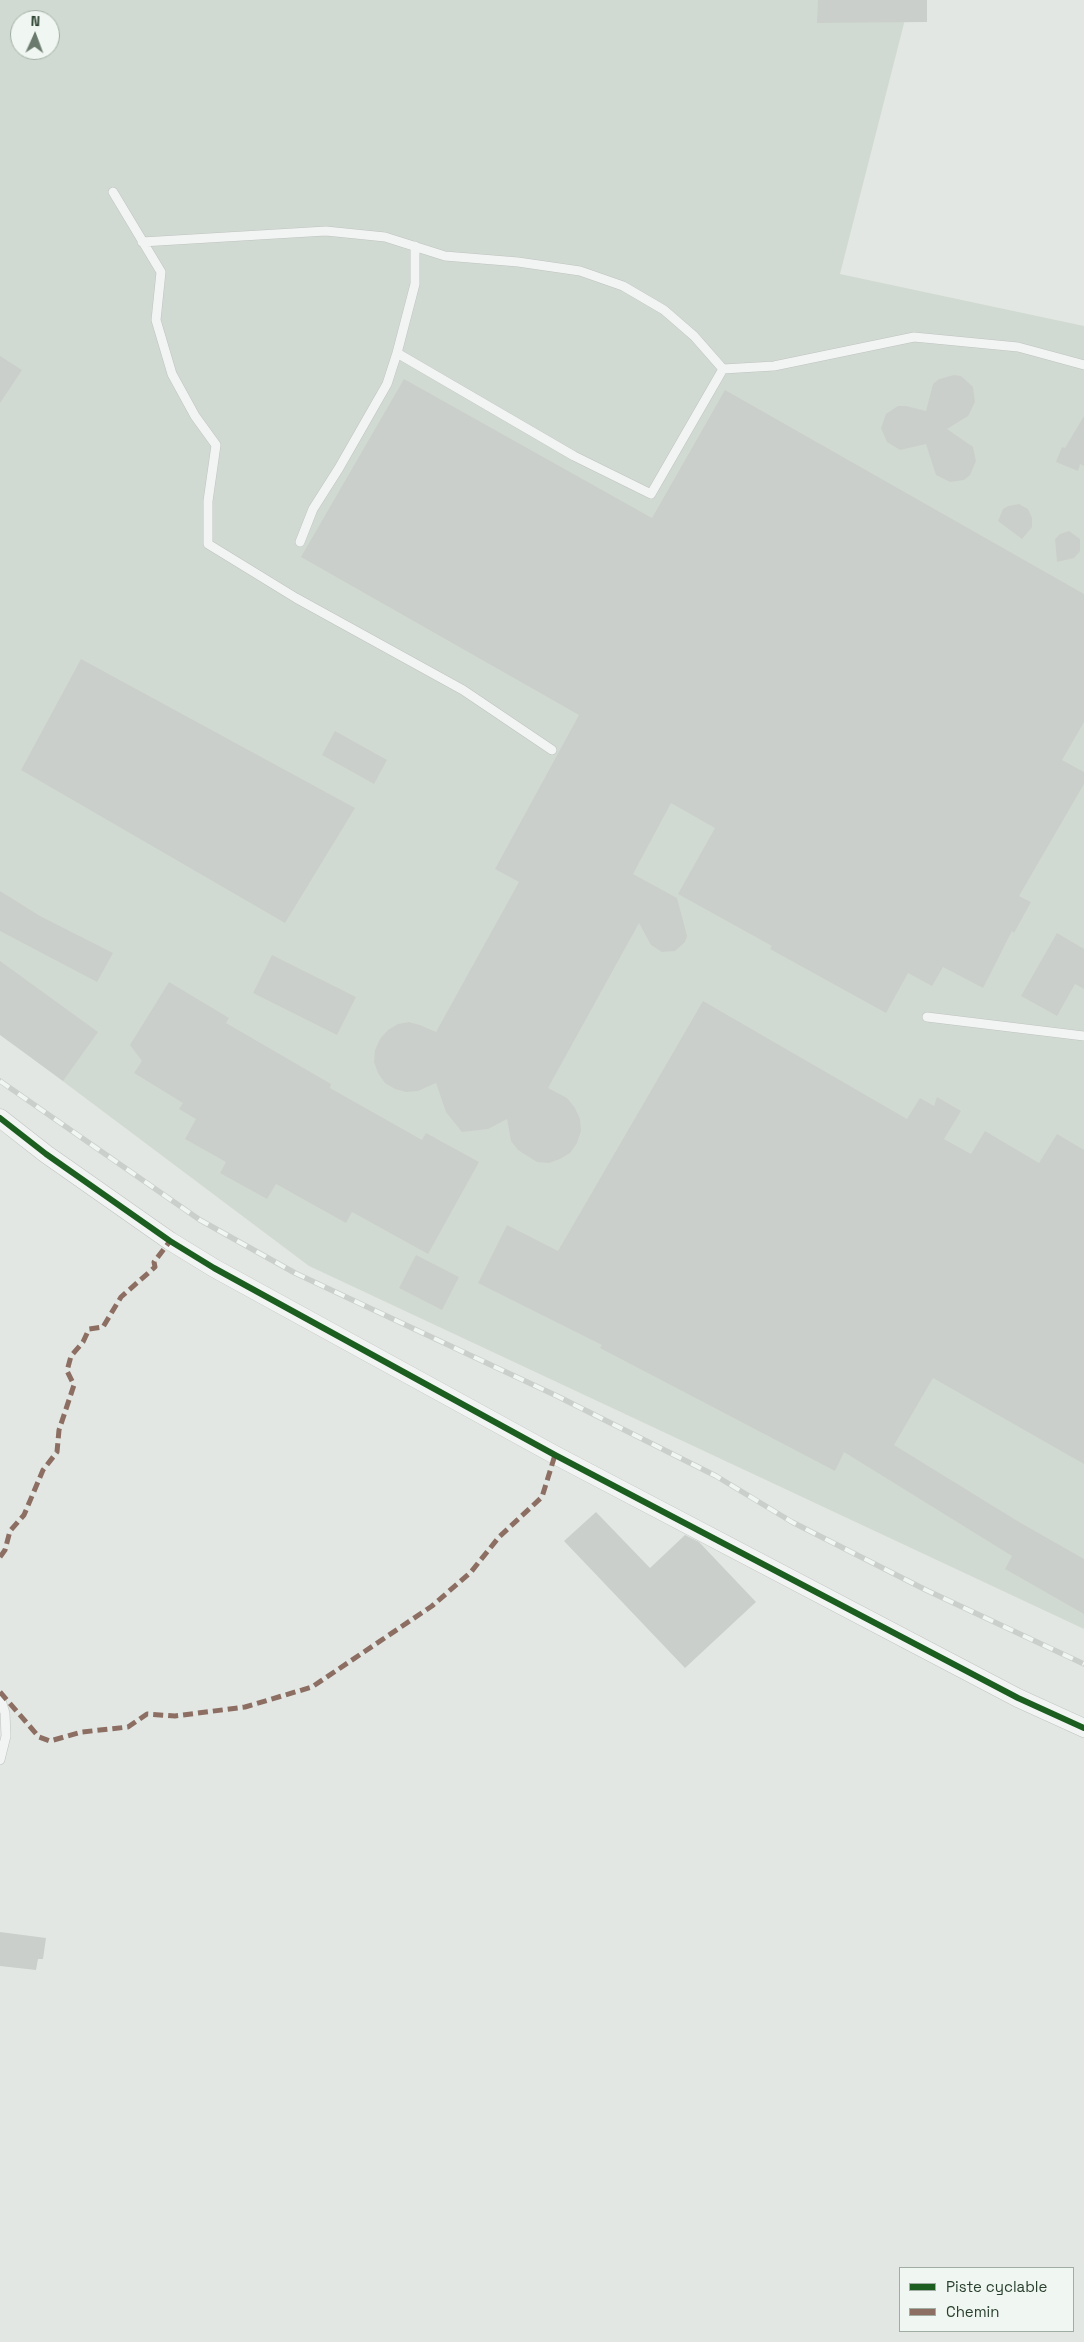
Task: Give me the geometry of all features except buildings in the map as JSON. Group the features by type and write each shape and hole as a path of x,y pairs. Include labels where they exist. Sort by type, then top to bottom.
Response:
{"street":[{"path":"0,1118 46,1154 170,1241 214,1268 555,1455 1018,1698 1084,1728"}],"lane":[{"path":"113,192 161,272 156,320 172,374 195,416 216,445 208,501 208,544 296,598 464,690 552,750"},
{"path":"142,242 326,231 385,237 445,256 518,262 580,271 623,286 664,310 694,336 723,369"},
{"path":"300,542 313,508 340,468 387,384 398,353 416,284 415,246"},
{"path":"723,369 774,366 914,337 1018,347 1084,365"},
{"path":"398,353 574,456 651,494 723,369"},
{"path":"926,1016 1084,1036"},
{"path":"0,1697 6,1736 0,1760"}],"shaded area":[{"path":"0,0 910,0 840,274 1084,326 1084,1629 309,1266 0,1034"}],"railway":[{"path":"0,1081 200,1220 295,1273 557,1396 716,1476 792,1522 926,1590 1084,1664"}],"marked path":[{"path":"0,1557 5,1550 10,1531 24,1515 43,1470 57,1452 59,1430 74,1385 67,1371 71,1356 83,1342 89,1329 103,1327 121,1297 155,1267 154,1262 170,1241"},
{"path":"0,1692 39,1737 50,1741 82,1732 128,1727 147,1714 175,1716 245,1707 312,1687 432,1606 471,1572 499,1537 542,1497 555,1455"}],"cycle path":[{"path":"0,1118 46,1154 170,1241 214,1268 555,1455 1018,1698 1084,1728"}]}
